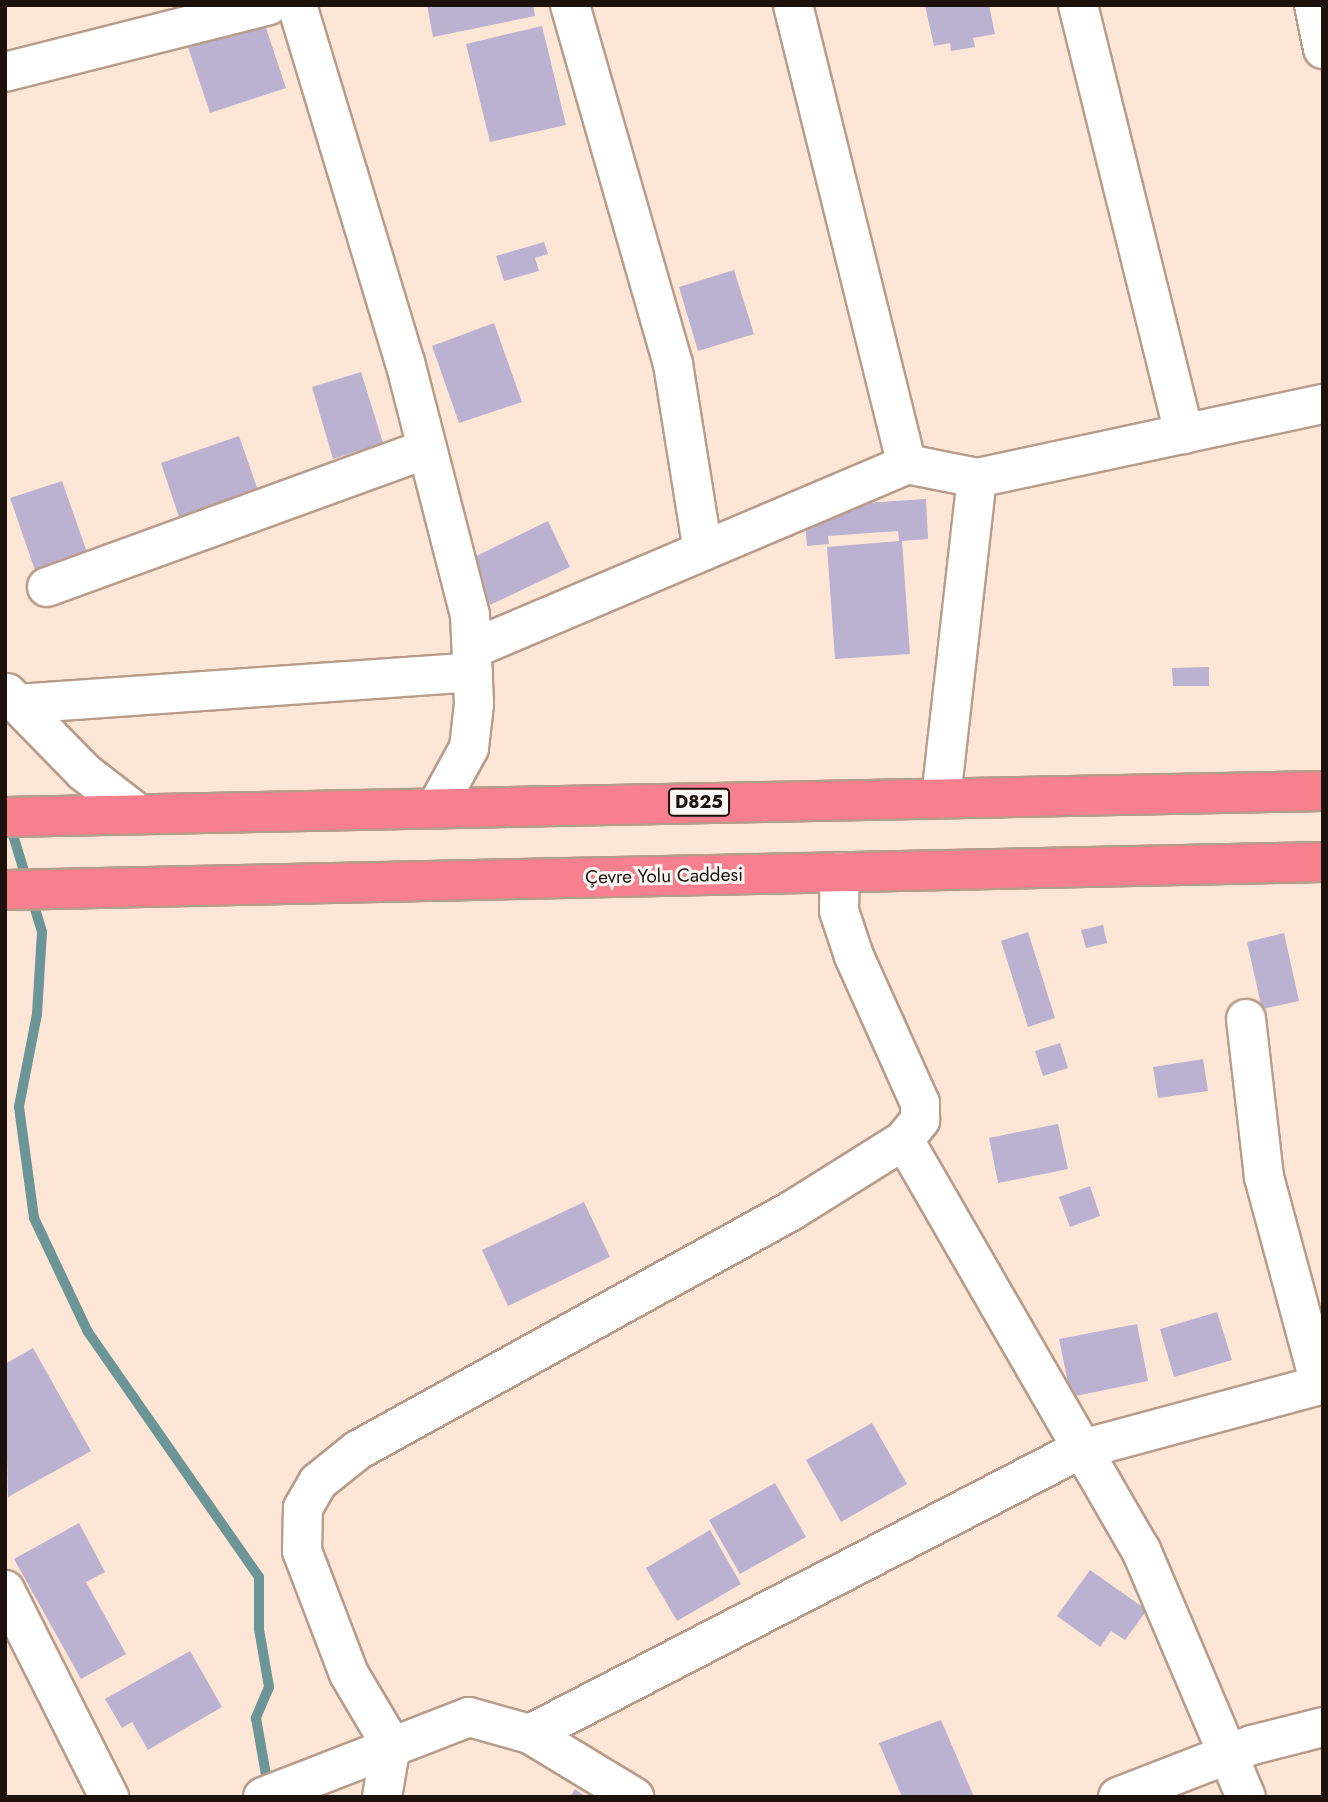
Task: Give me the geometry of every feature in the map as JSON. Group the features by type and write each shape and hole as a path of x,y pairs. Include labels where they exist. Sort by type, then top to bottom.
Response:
{"highway":[{"name":"D825","path":"5,817 1323,791"},
{"name":"Çevre Yolu Caddesi","path":"5,890 1323,862"}],"street":[{"path":"5,72 269,5"},
{"path":"297,5 427,449 470,615 472,661 469,748 436,808"},
{"path":"570,5 673,364 703,551"},
{"path":"793,5 907,464"},
{"path":"1079,5 1184,434"},
{"path":"1314,5 1323,49"},
{"path":"11,698 472,661 703,551 907,464 977,478 1323,404"},
{"path":"47,587 427,449"},
{"path":"941,798 977,478"},
{"path":"11,698 84,772 137,813"},
{"path":"382,1797 391,1745 349,1674 302,1550 303,1508 318,1482 358,1450 791,1211 904,1140 920,1120 920,1103 853,956 839,911 840,872"},
{"path":"530,1734 1083,1449 1321,1384 1264,1177 1246,1019"},
{"path":"904,1140 1141,1550 1231,1753 1246,1797"},
{"path":"5,1590 109,1797"},
{"path":"274,1792 469,1717 530,1734 634,1797"},
{"path":"1118,1797 1231,1753 1323,1727"}],"building":[{"path":"427,5 533,5 535,16 433,37"},
{"path":"925,5 989,5 995,34 973,38 975,47 951,51 950,43 934,46"},
{"path":"261,13 286,88 210,113 185,38"},
{"path":"542,26 566,125 490,142 466,44"},
{"path":"544,242 548,254 535,258 539,271 504,281 496,256"},
{"path":"734,270 754,334 698,351 679,287"},
{"path":"494,323 522,402 459,423 432,346"},
{"path":"361,372 383,443 333,459 312,387"},
{"path":"239,436 260,496 181,523 161,463"},
{"path":"62,481 89,558 37,576 10,498"},
{"path":"926,499 928,539 902,541 910,654 835,659 827,547 899,541 898,531 828,536 829,544 807,546 804,507"},
{"path":"548,521 570,567 490,605 468,560"},
{"path":"1209,667 1209,686 1173,686 1172,668"},
{"path":"1103,925 1107,943 1086,948 1081,930"},
{"path":"1028,932 1055,1018 1028,1027 1001,941"},
{"path":"1284,933 1299,1001 1262,1009 1247,942"},
{"path":"1060,1043 1068,1068 1043,1076 1035,1051"},
{"path":"1203,1059 1208,1091 1158,1098 1153,1067"},
{"path":"1058,1124 1068,1169 998,1183 989,1138"},
{"path":"1090,1186 1100,1216 1070,1227 1059,1197"},
{"path":"584,1202 610,1257 508,1306 482,1250"},
{"path":"1217,1312 1232,1360 1174,1377 1160,1329"},
{"path":"1137,1324 1148,1381 1071,1397 1059,1339"},
{"path":"33,1348 91,1451 8,1497 5,1364"},
{"path":"872,1423 907,1484 841,1522 806,1460"},
{"path":"775,1483 806,1537 740,1574 709,1520"},
{"path":"79,1523 105,1572 86,1582 126,1654 81,1679 14,1559"},
{"path":"710,1530 741,1584 677,1621 646,1568"},
{"path":"1090,1570 1147,1610 1125,1640 1111,1631 1100,1647 1057,1616"},
{"path":"190,1651 222,1707 148,1750 132,1722 122,1728 105,1699"},
{"path":"941,1720 974,1797 902,1797 879,1743"},
{"path":"575,1789 586,1797 570,1797"}],"waterway":[{"path":"10,825 27,881"},
{"path":"32,899 42,932 37,1014 19,1107 34,1218 88,1332 259,1577 259,1629 269,1687 256,1718 268,1786"}]}
